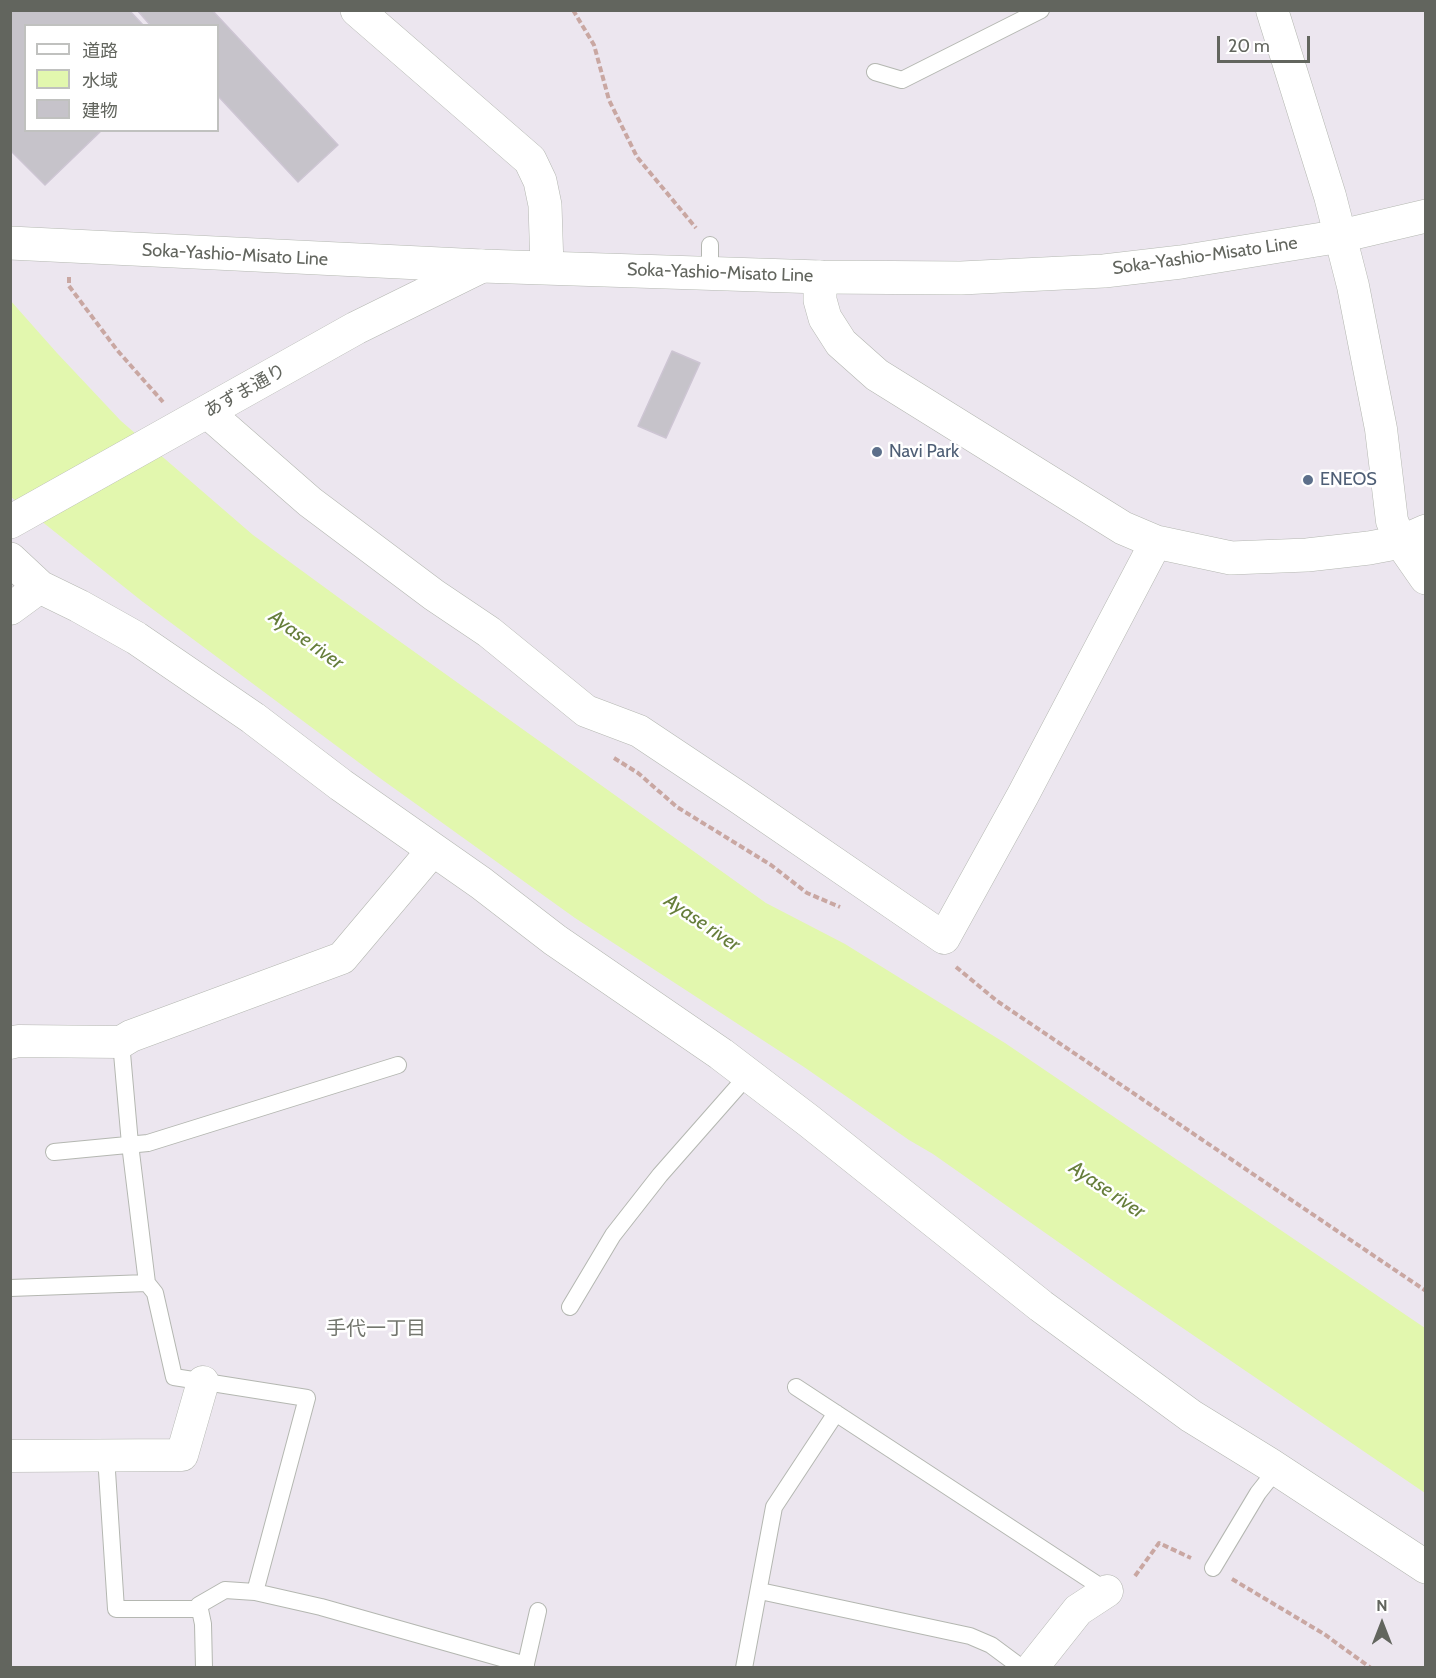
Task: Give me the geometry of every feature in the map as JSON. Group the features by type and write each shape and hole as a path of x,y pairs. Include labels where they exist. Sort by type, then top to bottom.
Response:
{"street":[{"path":"1272,10 1341,236 1353,286 1381,429 1392,521 1413,537 1425,578"},
{"path":"370,14 530,160 540,181 545,205 547,267"},
{"name":"Soka-Yashio-Misato Line","path":"14,243 482,266 547,267 710,259 820,277 961,278 1104,271 1181,262 1341,236 1425,216"},
{"name":"あずま通り","path":"18,518 356,328 482,266"},
{"path":"820,277 820,300 825,318 841,343 877,375 1123,528 1156,542 1231,558 1307,555 1413,537"},
{"path":"191,421 310,502 434,595 489,632 586,711 639,731 738,796 944,938 1023,795 1156,542"},
{"path":"10,560 40,586 136,638 253,718 341,785 482,883 555,940 748,1075 1076,1332 1191,1416 1425,1567"},
{"path":"10,609 40,586"},
{"path":"10,1042 121,1042 131,1036 342,958 433,850"},
{"path":"10,1456 182,1455 203,1382"},
{"path":"1032,1668 1078,1610 1107,1591"}],"lane":[{"path":"875,72 902,80 1041,10"},
{"path":"121,1042 130,1144 147,1283 155,1293 174,1377 307,1398 255,1592"},
{"path":"54,1152 148,1143 398,1065"},
{"path":"570,1307 613,1235 660,1175 748,1075"},
{"path":"10,1288 147,1283"},
{"path":"796,1387 1107,1591"},
{"path":"744,1668 774,1507 836,1413"},
{"path":"106,1456 116,1609 200,1609"},
{"path":"1213,1568 1258,1493 1277,1470"},
{"path":"204,1668 203,1624 199,1605 225,1590 255,1592 321,1607 526,1666 538,1611"},
{"path":"760,1591 970,1636 991,1645 1023,1668"}],"path":[{"path":"573,10 594,45 609,100 637,157 710,259"},
{"path":"68,247 69,286 117,350 167,406 191,421"},
{"path":"1107,1591 1125,1590 1159,1543 1213,1568 1324,1634 1371,1668"}],"water":[{"name":"Ayase river","path":"10,300 121,421 253,535 346,603 766,903 845,944 1005,1043 1425,1328 1425,1493 1118,1284 933,1154 575,918 377,776 143,602 11,497"}],"building":[{"path":"10,10 129,10 142,24 24,24 24,132 100,132 45,185 10,150"},
{"path":"137,10 212,10 338,145 298,182 219,97 219,24 149,24"},
{"path":"672,351 700,363 666,438 638,426"}],"place":[{"name":"Navi Park","path":"877,452"},
{"name":"ENEOS","path":"1308,480"}],"district":[{"name":"手代一丁目","path":"376,1329"}]}
